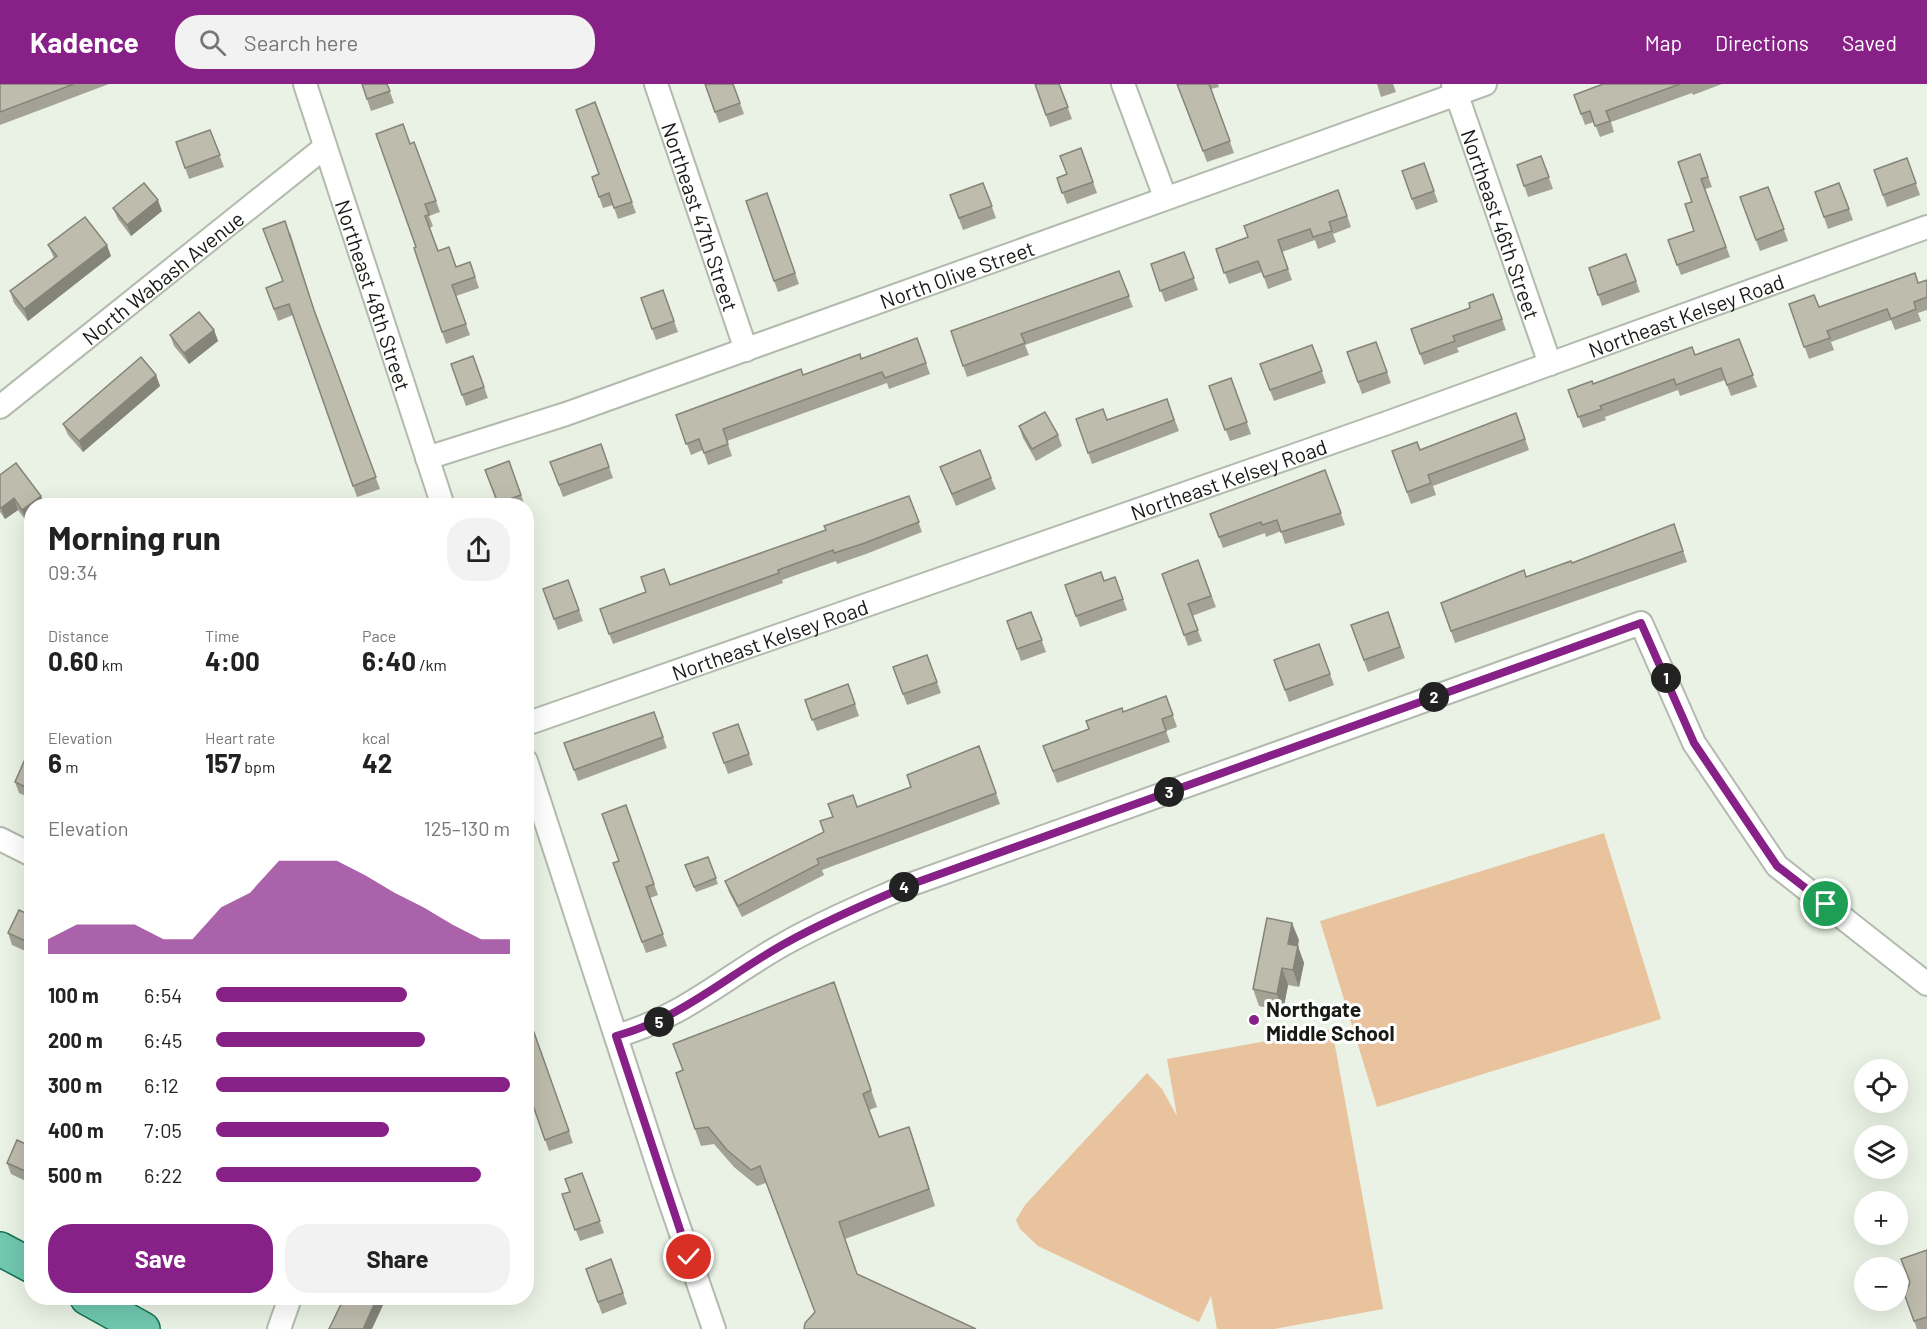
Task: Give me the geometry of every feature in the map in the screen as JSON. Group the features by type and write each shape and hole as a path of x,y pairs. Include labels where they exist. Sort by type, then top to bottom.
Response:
{"main road":[{"path":"0,1249 24,1262"},
{"path":"100,1305 143,1329"}],"street":[{"name":"Northeast 48th Street","path":"305,84 440,498"},
{"name":"Northeast 47th Street","path":"656,84 746,350"},
{"path":"1123,84 1165,197"},
{"name":"North Olive Street","path":"427,458 566,414 746,350 1455,89 1485,84"},
{"name":"Northeast 46th Street","path":"1455,89 1550,364"},
{"name":"North Wabash Avenue","path":"0,407 325,147"},
{"name":"Northeast Kelsey Road","path":"534,721 1550,364 1927,227"},
{"path":"616,1036 670,1017 715,985 784,944 856,908 912,884 1641,623 1694,743 1777,866 1927,984"},
{"path":"534,785 714,1329"},
{"path":"0,839 24,851"},
{"path":"279,1329 288,1305"}],"shaded area":[{"path":"1604,833 1661,1019 1377,1107 1320,921"},
{"path":"1332,1029 1383,1309 1274,1329 1217,1329 1211,1296 1199,1322 1038,1246 1020,1229 1016,1220 1025,1205 1147,1073 1162,1089 1177,1116 1167,1059"}],"building":[{"path":"0,84 74,84 0,112"},
{"path":"362,84 387,84 390,91 367,99"},
{"path":"705,84 733,84 740,103 715,112"},
{"path":"1035,84 1059,84 1068,107 1046,115"},
{"path":"1177,84 1209,84 1230,141 1203,151"},
{"path":"1603,84 1680,84 1606,111 1610,121 1595,126 1590,111 1581,114 1574,95"},
{"path":"595,102 632,202 614,208 609,193 599,197 592,177 599,174 576,110"},
{"path":"403,124 410,144 414,142 436,201 425,204 429,215 425,216 438,251 449,247 456,267 470,262 475,277 452,285 466,324 442,332 414,248 416,247 376,134"},
{"path":"210,130 220,155 185,168 176,142"},
{"path":"1081,148 1093,182 1062,193 1057,178 1067,174 1060,156"},
{"path":"1700,154 1708,177 1701,179 1726,247 1677,265 1668,240 1694,231 1685,204 1692,202 1678,162"},
{"path":"1541,156 1549,177 1524,186 1517,165"},
{"path":"1907,158 1916,183 1883,195 1874,170"},
{"path":"1424,163 1434,191 1412,199 1402,171"},
{"path":"144,183 158,200 127,225 113,208"},
{"path":"983,183 992,206 959,218 950,195"},
{"path":"1839,183 1849,209 1824,217 1815,192"},
{"path":"1768,187 1784,229 1756,240 1740,197"},
{"path":"1338,190 1347,216 1329,222 1332,231 1313,237 1310,229 1278,240 1288,269 1264,277 1258,261 1224,273 1216,249 1248,237 1244,226"},
{"path":"767,193 795,273 774,281 746,201"},
{"path":"85,217 107,245 24,309 10,291 57,256 48,245"},
{"path":"285,221 314,310 376,477 353,486 289,304 274,309 266,288 283,281 263,229"},
{"path":"1184,252 1194,278 1160,291 1151,264"},
{"path":"1626,254 1636,281 1598,295 1589,268"},
{"path":"1119,271 1129,296 1021,334 1025,343 963,366 951,331"},
{"path":"1915,273 1918,283 1927,280 1927,297 1914,302 1916,309 1891,319 1887,309 1827,331 1830,338 1804,347 1789,304 1814,295 1819,307"},
{"path":"663,290 674,321 652,329 641,298"},
{"path":"1493,294 1502,319 1453,336 1455,341 1420,354 1411,329 1470,308 1469,303"},
{"path":"199,312 214,330 184,353 170,335"},
{"path":"917,338 926,363 885,378 882,372 723,429 728,444 704,453 699,439 686,444 676,415 801,369 803,375 860,354 861,359"},
{"path":"1739,339 1753,375 1727,385 1721,368 1676,385 1674,379 1600,406 1602,409 1578,417 1568,390 1592,381 1593,384 1692,347 1695,355"},
{"path":"1376,342 1387,372 1358,382 1347,352"},
{"path":"1312,345 1322,371 1270,390 1260,364"},
{"path":"473,356 484,387 462,395 451,364"},
{"path":"141,357 156,375 79,441 63,424"},
{"path":"1231,378 1247,422 1225,430 1209,386"},
{"path":"1167,399 1174,420 1088,453 1076,419 1103,409 1107,420"},
{"path":"1045,412 1058,435 1032,449 1019,426"},
{"path":"1516,413 1525,439 1428,475 1431,483 1407,492 1392,451 1417,442 1420,450"},
{"path":"601,444 609,467 559,485 550,462"},
{"path":"980,450 991,478 952,494 940,467"},
{"path":"509,461 521,495 512,498 496,498 485,470"},
{"path":"16,463 41,496 24,498 22,510 14,498 1,508 0,475"},
{"path":"1325,470 1341,513 1281,532 1277,520 1262,525 1261,522 1219,537 1210,514"},
{"path":"909,496 919,522 862,544 834,553 833,550 778,570 779,573 609,634 600,609 646,592 641,577 664,569 670,585 826,530 824,526"},
{"path":"1674,524 1683,551 1451,631 1441,603 1524,570 1526,577 1571,561 1572,563"},
{"path":"1198,560 1211,596 1188,604 1198,630 1184,635 1162,574"},
{"path":"1101,572 1104,581 1115,577 1123,599 1076,616 1065,585"},
{"path":"568,580 579,610 554,619 543,589"},
{"path":"1031,612 1042,640 1017,649 1007,621"},
{"path":"1388,612 1400,647 1364,660 1351,625"},
{"path":"1319,644 1330,674 1285,690 1274,660"},
{"path":"927,655 937,682 903,694 893,667"},
{"path":"848,684 855,704 812,720 805,700"},
{"path":"1166,696 1173,715 1162,719 1166,731 1053,771 1043,746 1089,729 1086,721 1122,708 1123,712"},
{"path":"654,712 663,737 574,770 564,743"},
{"path":"738,724 749,754 724,763 713,733"},
{"path":"979,746 996,793 817,859 819,864 738,906 725,881 824,832 820,821 833,817 828,804 853,795 857,807 911,787 907,775"},
{"path":"24,762 24,786 15,782"},
{"path":"626,805 654,884 646,887 663,934 642,942 613,863 619,861 602,814"},
{"path":"708,857 716,878 694,887 685,865"},
{"path":"19,910 24,912 24,940 8,933"},
{"path":"1267,918 1292,923 1288,944 1298,946 1293,970 1282,968 1277,994 1253,989"},
{"path":"834,982 871,1090 863,1094 879,1137 909,1127 929,1189 839,1222 857,1274 976,1329 804,1329 805,1323 815,1312 760,1166 751,1170 727,1150 708,1127 695,1129 676,1073 683,1070 673,1044"},
{"path":"534,1032 569,1131 545,1140 534,1108"},
{"path":"17,1140 24,1143 24,1170 7,1163"},
{"path":"582,1173 600,1221 575,1230 562,1194 570,1192 565,1179"},
{"path":"1927,1250 1927,1317 1914,1321 1908,1304 1910,1282 1907,1257"},
{"path":"611,1259 623,1293 598,1302 586,1269"},
{"path":"341,1305 374,1305 363,1329 329,1329"}],"place":[{"name":"Northgate Middle School","path":"1254,1020"}],"route":[{"path":"689,1257 616,1036 670,1017 715,985 784,944 856,908 912,884 1641,623 1694,743 1777,866 1826,904"}]}
